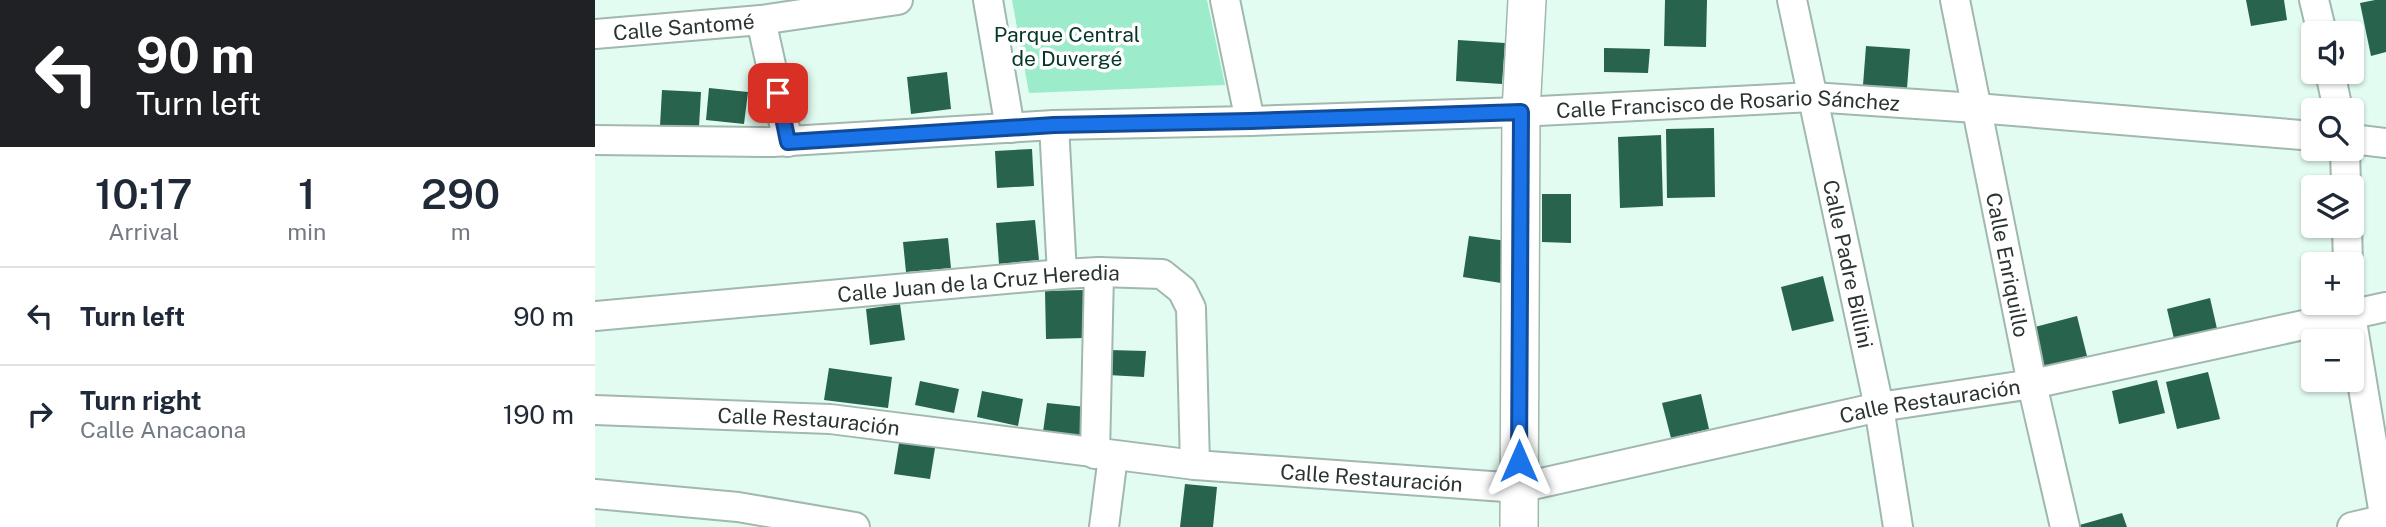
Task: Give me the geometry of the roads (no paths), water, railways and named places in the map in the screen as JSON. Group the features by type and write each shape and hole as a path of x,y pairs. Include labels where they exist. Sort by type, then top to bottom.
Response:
{"main road":[{"path":"1519,527 1521,112 1527,0"}],"street":[{"name":"Calle Santomé","path":"595,34 761,20 789,8 898,0"},
{"path":"988,0 1010,128"},
{"path":"1225,0 1250,121"},
{"name":"Calle Padre Billini","path":"1792,0 1879,407 1898,527"},
{"name":"Calle Enriquillo","path":"1955,0 2032,384 2065,527"},
{"path":"2314,0 2319,21"},
{"path":"761,20 788,142"},
{"name":"Calle Francisco de Rosario Sánchez","path":"595,140 788,142 1054,125 1521,112 1812,97 2301,135"},
{"path":"1054,125 1062,274"},
{"path":"2364,140 2386,143"},
{"path":"1100,272 1104,527"},
{"name":"Calle Juan de la Cruz Heredia","path":"595,316 1062,274 1162,274 1182,290 1191,308 1195,465"},
{"name":"Calle Restauración","path":"2364,308 2386,307"},
{"name":"Calle Restauración","path":"595,410 830,419 1195,465 1519,488 1879,407 2032,384 2324,315"},
{"path":"2350,315 2385,522 2352,527"},
{"path":"595,494 738,507 855,527"}],"park label":[{"name":"Parque Central de Duvergé","path":"1067,46"}]}
